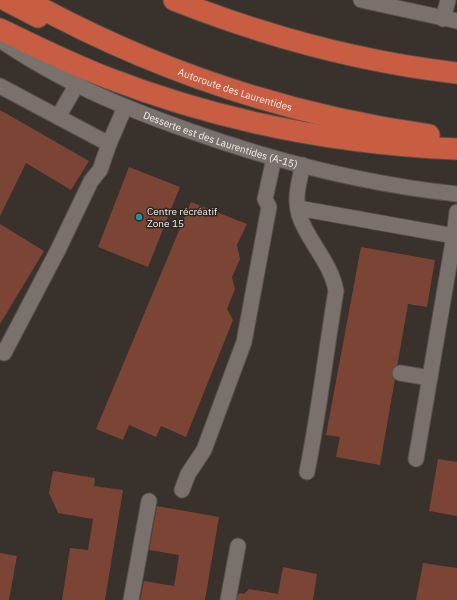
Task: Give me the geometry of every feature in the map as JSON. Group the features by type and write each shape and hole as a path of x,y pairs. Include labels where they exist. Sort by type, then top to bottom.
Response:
{"highway":[{"path":"5,0 66,30 180,71"},
{"name":"Autoroute des Laurentides","path":"26,0 99,38 180,71 246,94 308,112 358,123 457,139"},
{"path":"174,0 231,22 316,47 386,63 457,73"},
{"path":"0,29 108,78 163,97 223,114 335,138 457,149"}],"street":[{"path":"361,0 450,20 448,0"},
{"name":"Desserte est des Laurentides (A-15)","path":"0,40 41,67 76,86 125,107 204,136 274,158 378,183 457,194"},
{"path":"0,86 109,144"},
{"path":"58,117 76,86"},
{"path":"0,351 4,353 18,328 91,181 100,170 109,144 125,107"},
{"path":"182,490 188,474 204,450 244,342 269,207 265,199 274,158"},
{"path":"303,165 297,195 298,208 304,226 332,273 336,291 315,431 307,472"},
{"path":"457,194 457,208"},
{"path":"298,208 454,236"},
{"path":"416,459 457,212"},
{"path":"400,373 430,378"},
{"path":"131,600 149,501"},
{"path":"228,600 238,546"}],"building":[{"path":"0,110 89,161 71,190 26,163 0,216"},
{"name":"Centre récréatif Zone 15","path":"129,167 180,187 148,267 98,247"},
{"path":"191,202 247,224 237,245 240,259 232,277 235,289 227,309 233,320 186,437 161,426 156,437 129,425 123,440 96,429"},
{"path":"0,224 44,251 0,324"},
{"path":"361,247 435,260 427,307 408,304 380,465 336,457 340,437 326,435"},
{"path":"438,459 457,462 457,516 429,511"},
{"path":"53,471 95,478 94,486 123,490 105,600 62,600 70,548 88,550 93,519 58,513 49,493"},
{"path":"157,506 219,517 205,600 140,600 144,581 174,586 176,575 179,555 149,550"},
{"path":"0,553 17,556 9,600 0,600"},
{"path":"423,563 457,568 457,600 416,600"},
{"path":"283,567 317,574 313,600 233,600 240,593 244,594 249,589 278,594"}],"place":[{"name":"Centre récréatif Zone 15","path":"139,217"}]}
